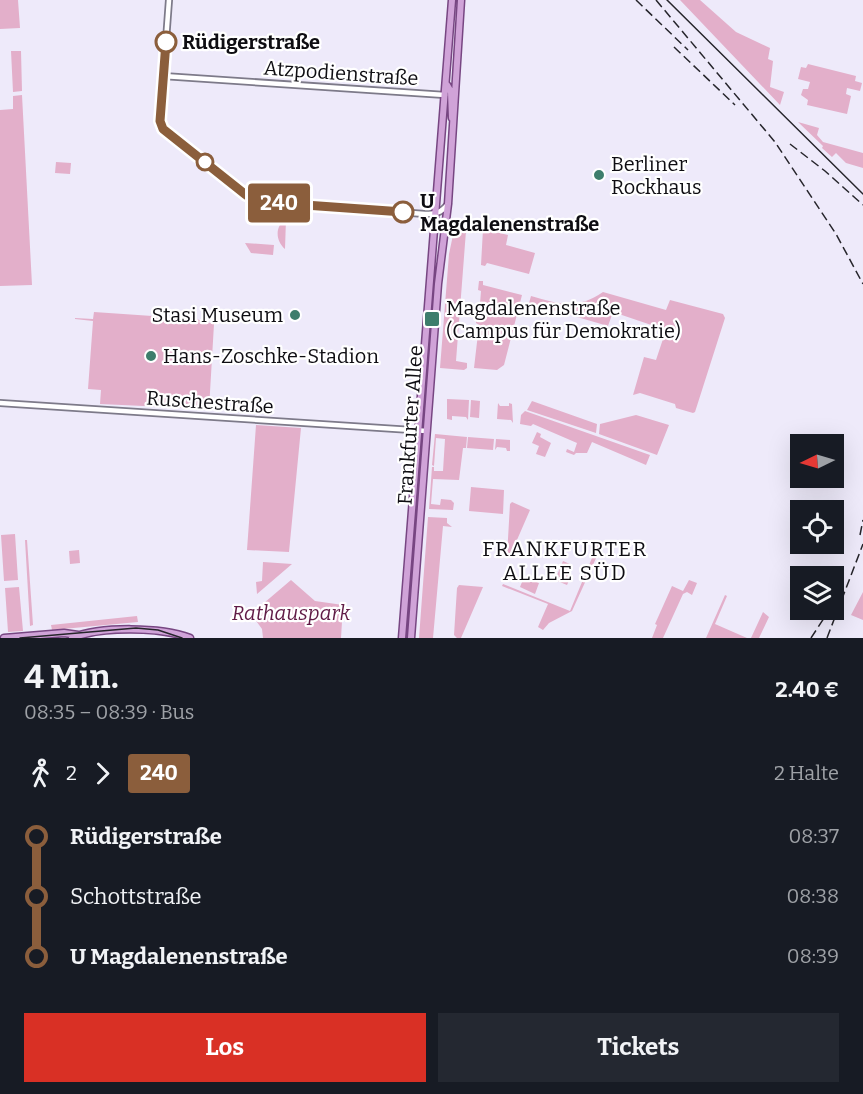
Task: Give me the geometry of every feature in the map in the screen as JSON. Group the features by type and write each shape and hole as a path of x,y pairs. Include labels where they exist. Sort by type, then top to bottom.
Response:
{"main road":[{"name":"Frankfurter Allee","path":"402,638 452,0"},
{"name":"Frankfurter Allee","path":"411,638 438,284 448,204 461,0"},
{"path":"446,84 451,93 451,113 454,126"},
{"path":"445,95 448,100 447,118 454,126"},
{"path":"442,131 454,126"},
{"path":"4,638 64,633 75,637 136,630 177,633 190,638"},
{"path":"162,632 170,638"}],"street":[{"path":"169,0 160,121 163,129 246,195 270,202 436,214 448,204"},
{"name":"Atzpodienstraße","path":"163,76 445,95"},
{"name":"Ruschestraße","path":"0,403 427,431"}],"green space":[{"path":"0,0 18,0 20,28 0,29"},
{"path":"680,0 700,0 736,32 770,48 768,59 773,61 770,87 784,92 780,105"},
{"path":"11,51 21,51 22,91 13,92"},
{"path":"808,64 856,76 855,81 862,83 860,91 847,88 846,94 851,96 847,114 807,105 808,100 801,95 803,89 808,89 810,82 798,79 801,67 806,68"},
{"path":"22,95 32,285 0,286 0,110 13,109 13,96"},
{"path":"798,122 819,128 817,135 823,142 863,153 863,168 846,163 836,153 832,157"},
{"path":"56,162 71,163 70,174 55,173"},
{"path":"248,206 276,208 275,220 254,217 247,220"},
{"path":"286,219 285,249 279,242 278,229"},
{"path":"483,229 508,235 506,245 535,253 529,274 487,263 485,266 481,265"},
{"path":"461,230 466,231 456,361 467,363 467,368 464,370 440,368 449,254 453,235"},
{"path":"245,243 274,245 273,255 251,253"},
{"path":"479,281 483,281 483,285 522,295 504,365 497,370 474,368 479,325 476,323 476,317 479,317 481,291 478,290"},
{"path":"603,292 666,310 670,300 723,314 725,318 695,412 676,408 675,404 640,393 633,395 644,357 656,360 666,330 613,312 608,326 529,303 531,296 559,303 576,303 594,298"},
{"name":"Hans-Zoschke-Stadion","path":"94,312 196,319 214,324 209,409 100,404 101,390 88,389 93,321 75,319 93,319"},
{"path":"447,399 469,400 468,420 466,417 452,416 452,420 447,419"},
{"path":"471,400 480,401 479,418 470,417"},
{"path":"532,401 597,424 596,433 527,410"},
{"path":"498,403 500,406 512,404 513,423 511,420 497,419"},
{"path":"525,411 650,455 646,465 592,442 587,453 574,455 566,452 567,449 574,452 577,443 533,424 531,426 520,424 521,415"},
{"path":"636,415 669,425 657,455 599,434 600,424"},
{"path":"256,425 301,428 289,552 247,550"},
{"path":"537,432 541,434 540,437 551,443 545,457 536,454 539,446 532,443"},
{"path":"435,434 467,437 466,448 463,448 459,480 433,479 431,504 440,505 441,499 451,500 454,503 453,510 429,509 432,467 434,471 443,471 445,439 436,438 434,466 432,465"},
{"path":"468,437 494,439 493,450 467,448"},
{"path":"496,439 510,440 510,451 497,447 495,450"},
{"path":"471,487 504,490 503,514 469,511"},
{"path":"512,502 530,510 510,556 507,556 510,504"},
{"path":"428,517 447,518 447,523 452,527 443,526 433,638 419,638"},
{"path":"15,534 18,580 4,581 1,535"},
{"path":"25,540 27,540 33,625 30,626"},
{"path":"599,541 606,543 602,545 572,611 549,623 543,630 538,627 548,604 502,586 503,584 570,611"},
{"path":"79,550 80,563 70,564 69,551"},
{"path":"563,561 572,565 567,585 555,580"},
{"path":"263,562 292,564 257,594 256,582 262,581"},
{"path":"524,577 539,583 535,594 520,587"},
{"name":"Rathauspark","path":"291,580 315,601 343,605 341,638 263,638 262,629 251,614"},
{"path":"689,580 697,583 692,595 687,592 683,594 663,638 652,638 657,625 655,624 672,586 683,591"},
{"path":"459,585 483,587 461,638 457,638 454,635"},
{"path":"19,587 23,631 8,632 5,588"},
{"path":"863,592 863,620 851,615"},
{"path":"725,595 727,596 715,624 747,638 706,638"},
{"path":"763,612 769,617 759,638 751,638"},
{"path":"137,616 138,622 52,630 51,625"}],"tram line":[{"path":"667,0 863,194"},
{"path":"20,638 136,628 158,630 182,638"}],"railway":[{"path":"636,0 688,50"},
{"path":"656,0 775,142 836,234 863,284"},
{"path":"674,47 735,105"},
{"path":"790,144 863,205"},
{"path":"860,535 863,520"},
{"path":"827,638 863,544"},
{"path":"811,638 823,620"}],"bus line":[{"name":"240","path":"166,42 160,121 163,129 246,195 263,202 403,212"}],"place":[{"name":"Rüdigerstraße","path":"166,42"},
{"name":"Berliner Rockhaus","path":"599,175"},
{"name":"U Magdalenenstraße","path":"403,212"},
{"name":"Stasi Museum","path":"295,315"},
{"name":"Magdalenenstraße (Campus für Demokratie)","path":"432,319"},
{"name":"Hans-Zoschke-Stadion","path":"151,356"}],"district":[{"name":"FRANKFURTER ALLEE SÜD","path":"565,561"}]}
